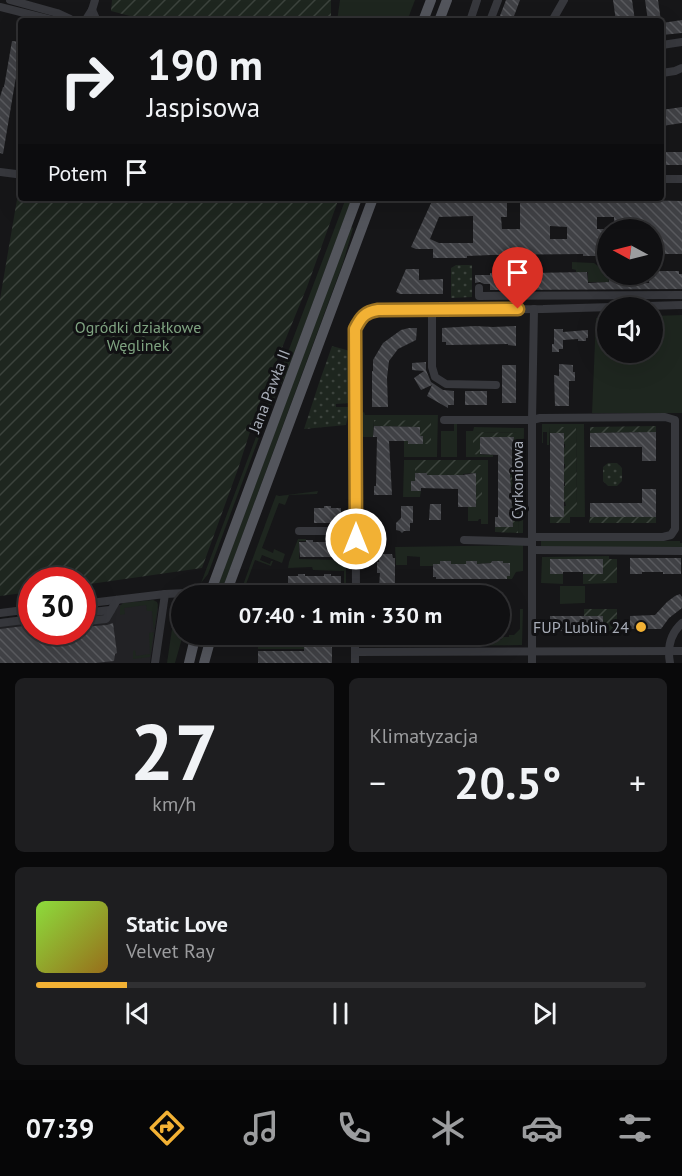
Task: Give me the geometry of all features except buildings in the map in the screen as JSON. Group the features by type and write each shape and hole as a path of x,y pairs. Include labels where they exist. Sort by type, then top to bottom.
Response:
{"main road":[{"path":"424,18 431,0"},
{"path":"441,18 447,0"},
{"name":"Jana Pawła II","path":"213,585 356,201"},
{"name":"Jana Pawła II","path":"229,585 372,201"},
{"path":"189,663 193,645"},
{"path":"204,663 209,645"}],"street":[{"path":"10,0 68,18"},
{"path":"87,18 95,0"},
{"path":"471,18 477,0"},
{"path":"491,18 498,0"},
{"path":"554,18 564,0"},
{"path":"0,7 44,18"},
{"path":"92,10 96,18"},
{"path":"664,45 682,42"},
{"path":"664,73 680,70"},
{"path":"0,171 16,174"},
{"path":"664,179 682,179"},
{"path":"479,288 479,296 682,295"},
{"path":"356,585 355,329 363,315 378,310 534,309 682,304"},
{"name":"Cyrkoniowa","path":"532,663 534,309"},
{"path":"432,310 432,367 435,377 446,384 496,385"},
{"path":"444,420 654,417 675,420 674,533 663,537 532,543"},
{"path":"299,531 356,531"},
{"path":"464,540 682,551"},
{"path":"155,663 165,594"},
{"path":"96,602 171,594"},
{"path":"96,618 106,619 117,600"},
{"path":"0,613 18,611"},
{"path":"0,623 18,621"},
{"path":"670,663 668,651 670,639 682,622"},
{"path":"355,663 356,645"},
{"path":"356,652 682,651"},
{"path":"451,652 451,663"}],"shaded area":[{"path":"155,601 158,609 150,663 0,663 0,619 18,617 18,645 96,645 96,608"}],"green space":[{"path":"112,0 331,0 331,18 138,18 111,11"},
{"path":"340,0 415,0 408,18 337,18"},
{"name":"Ogródki działkowe Węglinek","path":"18,194 18,201 338,201 307,287 259,404 202,568 96,583 96,567 18,567 18,594 0,596 0,299"},
{"path":"345,201 351,201 208,574 201,583"},
{"path":"351,227 353,228 343,263 224,585 218,585"},
{"path":"572,262 594,263 597,265 597,282 588,282 588,272 576,272 572,269"},
{"path":"522,263 532,263 533,273 529,273 529,282 511,282 510,273 496,273 503,269"},
{"path":"456,265 472,265 472,297 451,298 451,268"},
{"path":"682,315 682,413 592,413 596,318 597,363 663,363 663,316"},
{"path":"332,346 350,351 350,403 336,404 336,407 350,407 346,425 304,429 319,383"},
{"path":"364,412 365,415 438,415 437,457 404,457 404,441 408,441 408,444 431,444 431,421 374,421 373,437 363,437 362,413"},
{"path":"374,420 431,421 431,444 423,444 420,427 374,426"},
{"path":"457,422 457,457 441,457 441,431 454,431 454,423"},
{"path":"542,424 584,424 585,517 577,517 576,427 550,427 549,445 547,445 547,432 543,432 542,443"},
{"path":"656,426 656,432 590,433 590,427"},
{"path":"474,427 524,428 523,533 518,533 519,433 474,432 473,454 493,455 493,457 466,457 466,431 473,431"},
{"path":"550,427 576,427 577,517 570,517 570,523 550,523 550,517 564,517 564,506 566,506 564,502 564,433 550,433"},
{"path":"473,432 519,433 518,533 495,532 495,527 513,527 513,512 510,511 512,487 510,486 510,472 512,472 510,451 513,450 514,438 481,437 480,455 473,454"},
{"path":"404,460 415,460 415,481 411,481 411,490 421,491 420,497 403,497"},
{"path":"415,460 476,460 476,465 482,465 482,507 476,507 476,473 463,474 463,477 456,475 427,476 427,473 415,473"},
{"path":"476,460 488,460 488,524 481,524 481,519 468,521 468,507 482,506 481,466 476,466"},
{"path":"608,463 617,463 622,468 622,481 617,486 608,486 603,481 603,467"},
{"path":"318,491 317,494 289,495 285,505 279,503 262,548 273,553 274,549 285,554 282,563 262,555 260,560 270,564 273,561 271,566 255,560 246,585 243,585 276,495"},
{"path":"590,517 656,517 656,523 589,523"},
{"path":"333,535 346,535 346,585 344,585 344,571 313,570 312,567 288,568 298,539 306,539 306,541 299,541 299,559 341,560 342,541 334,541"},
{"path":"541,541 680,541 682,547 541,548"},
{"path":"523,545 523,571 516,572 512,579 507,579 507,576 510,576 510,564 502,561 477,564 466,561 466,564 451,564 451,561 441,561 440,564 433,564 433,566 420,566 420,557 407,556 407,565 396,565 395,547"},
{"path":"609,556 609,559 617,559 617,583 583,584 583,574 603,574 602,559 558,559 555,561 550,559 550,574 563,574 563,584 541,583 542,557"},
{"path":"603,559 617,559 617,581 585,581 585,574 603,574"},
{"path":"560,586 585,586 585,603 560,604"},
{"path":"153,600 158,605 154,631 152,611 147,611 146,605 124,608 125,614 120,615 120,606 123,603"},
{"path":"520,609 523,609 522,645 427,646 426,645 510,645 510,635 514,635 520,629"},
{"path":"584,609 617,609 617,631 603,631 603,616 584,618"},
{"path":"154,632 150,657 133,659 135,650 136,656 150,654 149,633"},
{"path":"171,636 171,645 180,645 175,663 167,663"},
{"path":"258,645 304,645 304,649 258,649"}],"place":[{"name":"FUP Lublin 24","path":"641,627"}],"route":[{"path":"356,539 355,329 359,320 363,315 378,310 518,309"}]}
